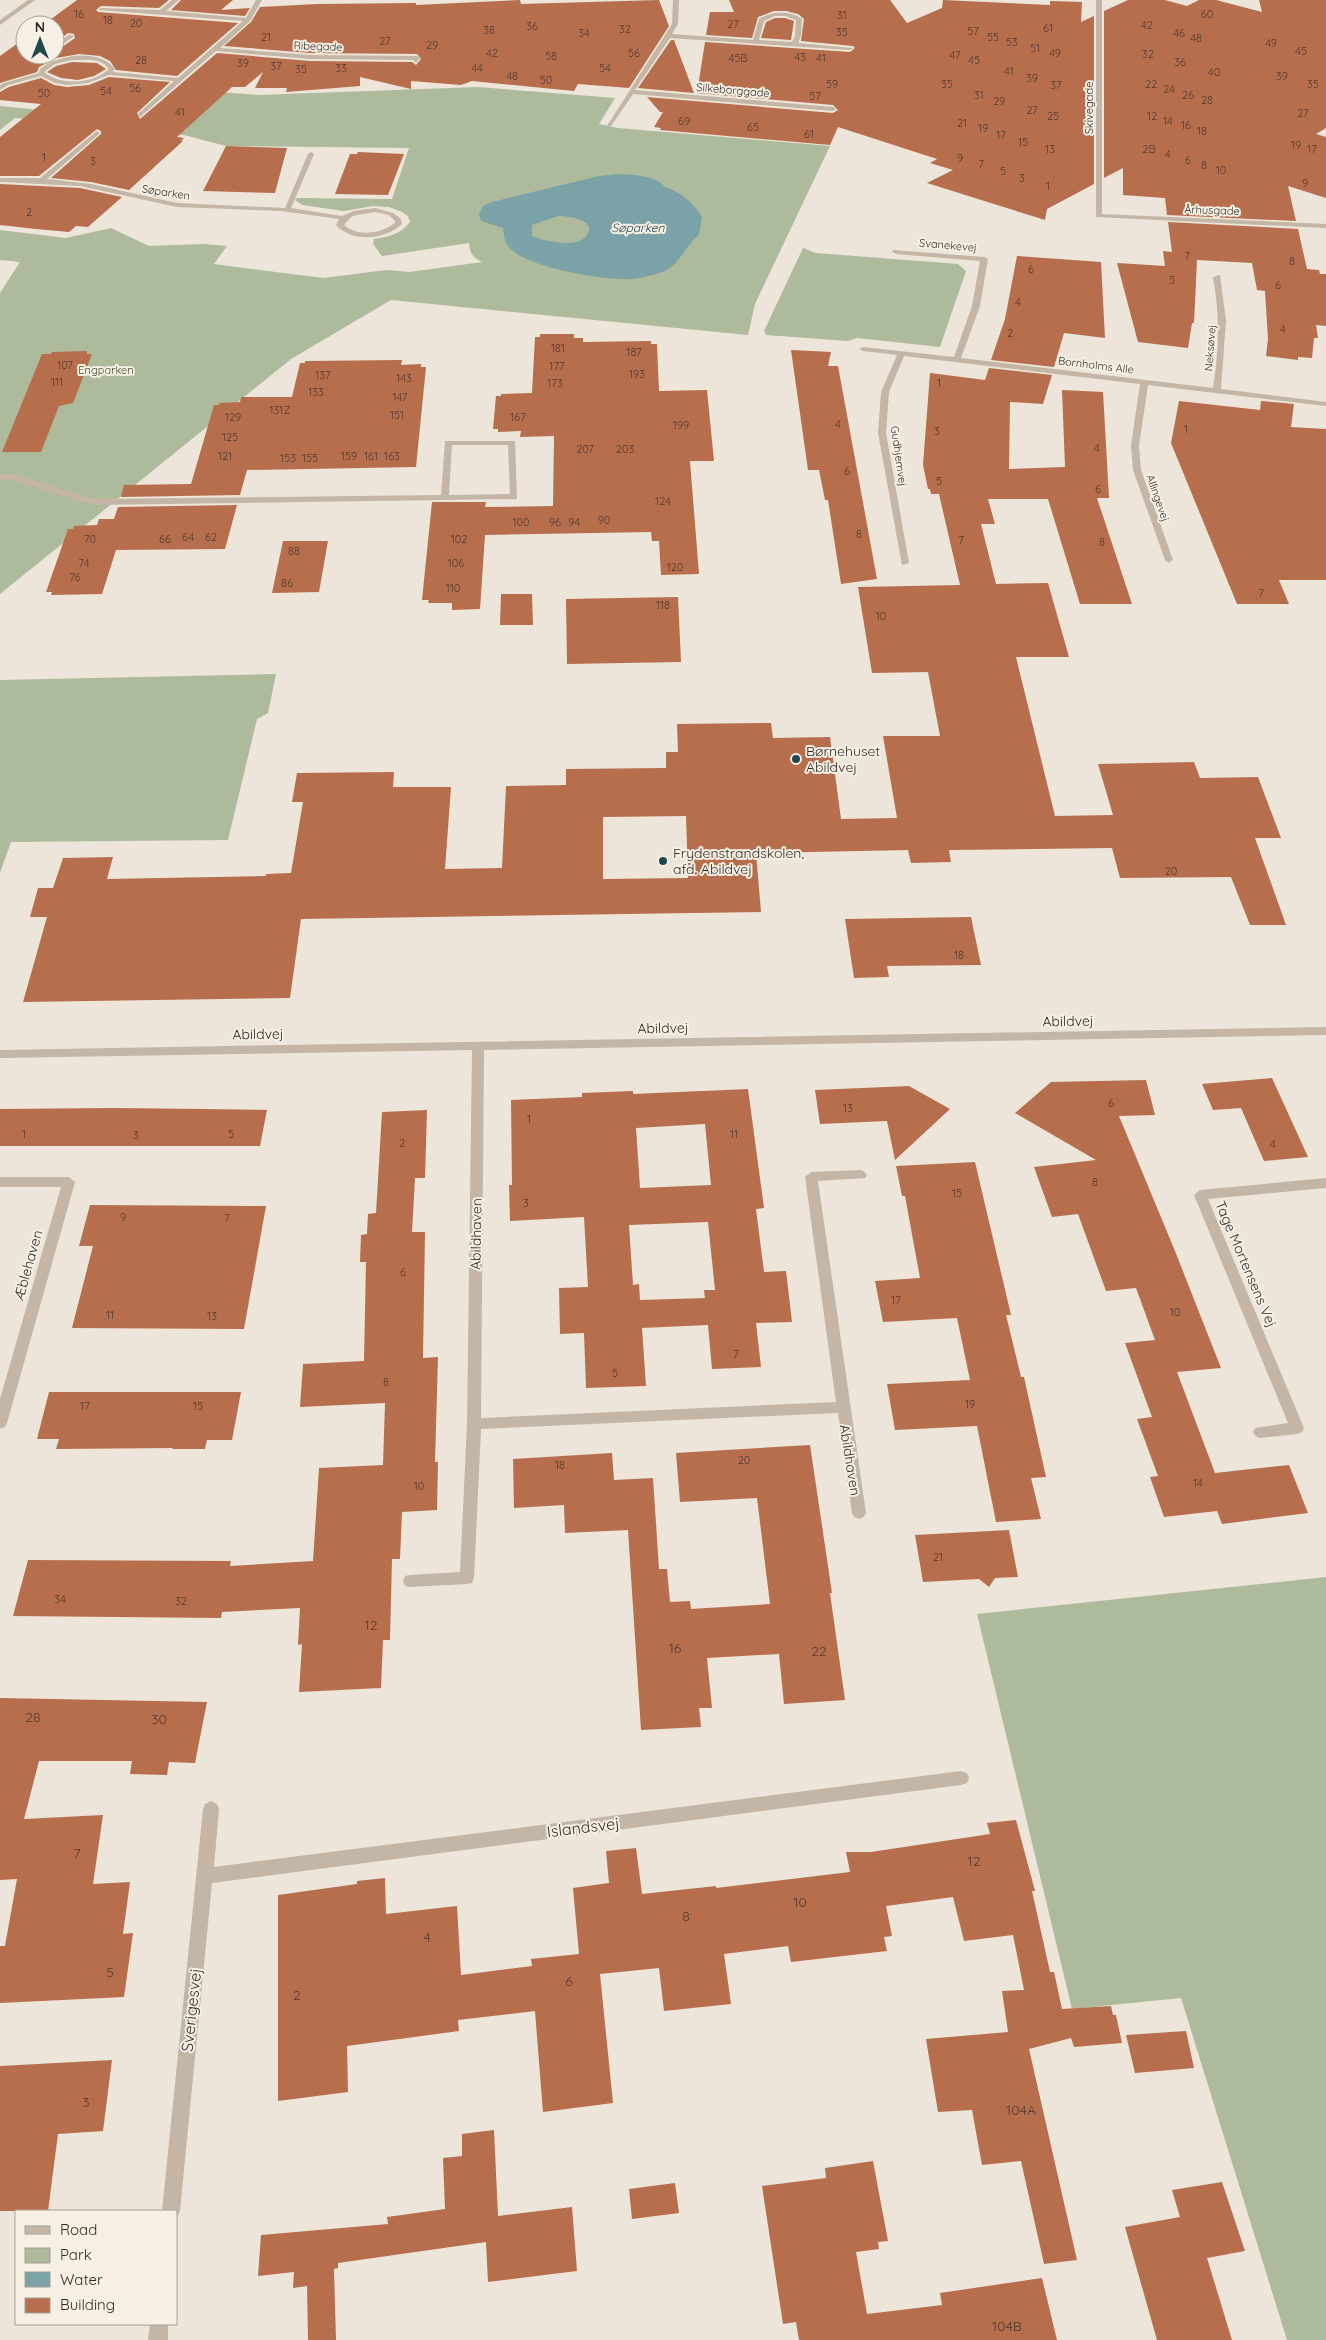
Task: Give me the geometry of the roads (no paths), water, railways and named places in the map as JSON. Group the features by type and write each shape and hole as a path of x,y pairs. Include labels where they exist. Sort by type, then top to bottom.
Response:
{"street":[{"path":"0,23 32,0"},
{"path":"162,12 176,0"},
{"path":"140,115 248,20 260,0"},
{"path":"609,125 675,24 676,0"},
{"name":"Skivegade","path":"1098,216 1099,0"},
{"path":"101,10 162,12 248,20"},
{"path":"755,41 758,37 761,20 767,15 781,14 794,16 799,19 798,36 794,44"},
{"path":"65,41 71,36"},
{"path":"668,36 850,48"},
{"name":"Ribegade","path":"215,49 310,57 417,58 416,61"},
{"path":"65,60 82,58 101,60 111,65 109,73"},
{"path":"0,88 6,84 42,74 46,67 50,65"},
{"path":"42,74 52,81 72,83 94,80 109,73 178,80"},
{"name":"Silkeborggade","path":"632,92 833,109"},
{"path":"42,180 97,133"},
{"path":"288,208 311,154"},
{"name":"Søparken","path":"0,180 42,180 92,186 130,197 174,205 204,208 288,208 315,210 343,218"},
{"path":"375,210 391,214 399,220 398,224 390,230 366,234 343,229 340,225 343,218 357,212 375,210"},
{"name":"Århusgade","path":"1098,216 1326,226"},
{"name":"Svanekevej","path":"896,252 984,259 976,306 957,360"},
{"name":"Neksøvej","path":"1217,277 1222,301 1224,331 1217,391"},
{"name":"Bornholms Alle","path":"863,349 1326,404"},
{"name":"Gudhjemvej","path":"900,354 885,392 882,433 905,563"},
{"name":"Allingevej","path":"1144,383 1136,445 1137,470 1169,560"},
{"path":"0,477 13,476 94,502 444,498 514,497 512,443 448,443 444,498"},
{"name":"Abildvej","path":"0,1054 1326,1032"},
{"name":"Abildhaven","path":"410,1581 467,1578 474,1424 478,1045"},
{"name":"Abildhaven","path":"859,1513 842,1407 811,1177 861,1175"},
{"name":"Æblehaven","path":"0,1182 69,1182 0,1424"},
{"name":"Tage Mortensens Vej","path":"1260,1432 1297,1428 1200,1195 1326,1183"},
{"name":"Abildhaven","path":"474,1424 842,1407"},
{"name":"Islandsvej","path":"204,1876 961,1778"},
{"name":"Sverigesvej","path":"171,2210 211,1809"},
{"path":"158,2340 160,2325"}],"water":[{"name":"Søparken","path":"635,175 658,181 683,196 695,207 702,217 699,235 668,269 632,279 603,278 564,271 527,259 514,252 506,243 503,228 481,221 479,214 483,206 492,202 599,176","holes":["558,216 584,221 588,224 588,233 584,238 570,243 545,240 532,236 532,225"]}],"place":[{"name":"Børnehuset Abildvej","path":"796,759"},
{"name":"Frydenstrandskolen, afd. Abildvej","path":"663,861"}],"park label":[{"name":"Engparken","path":"106,370"}]}
